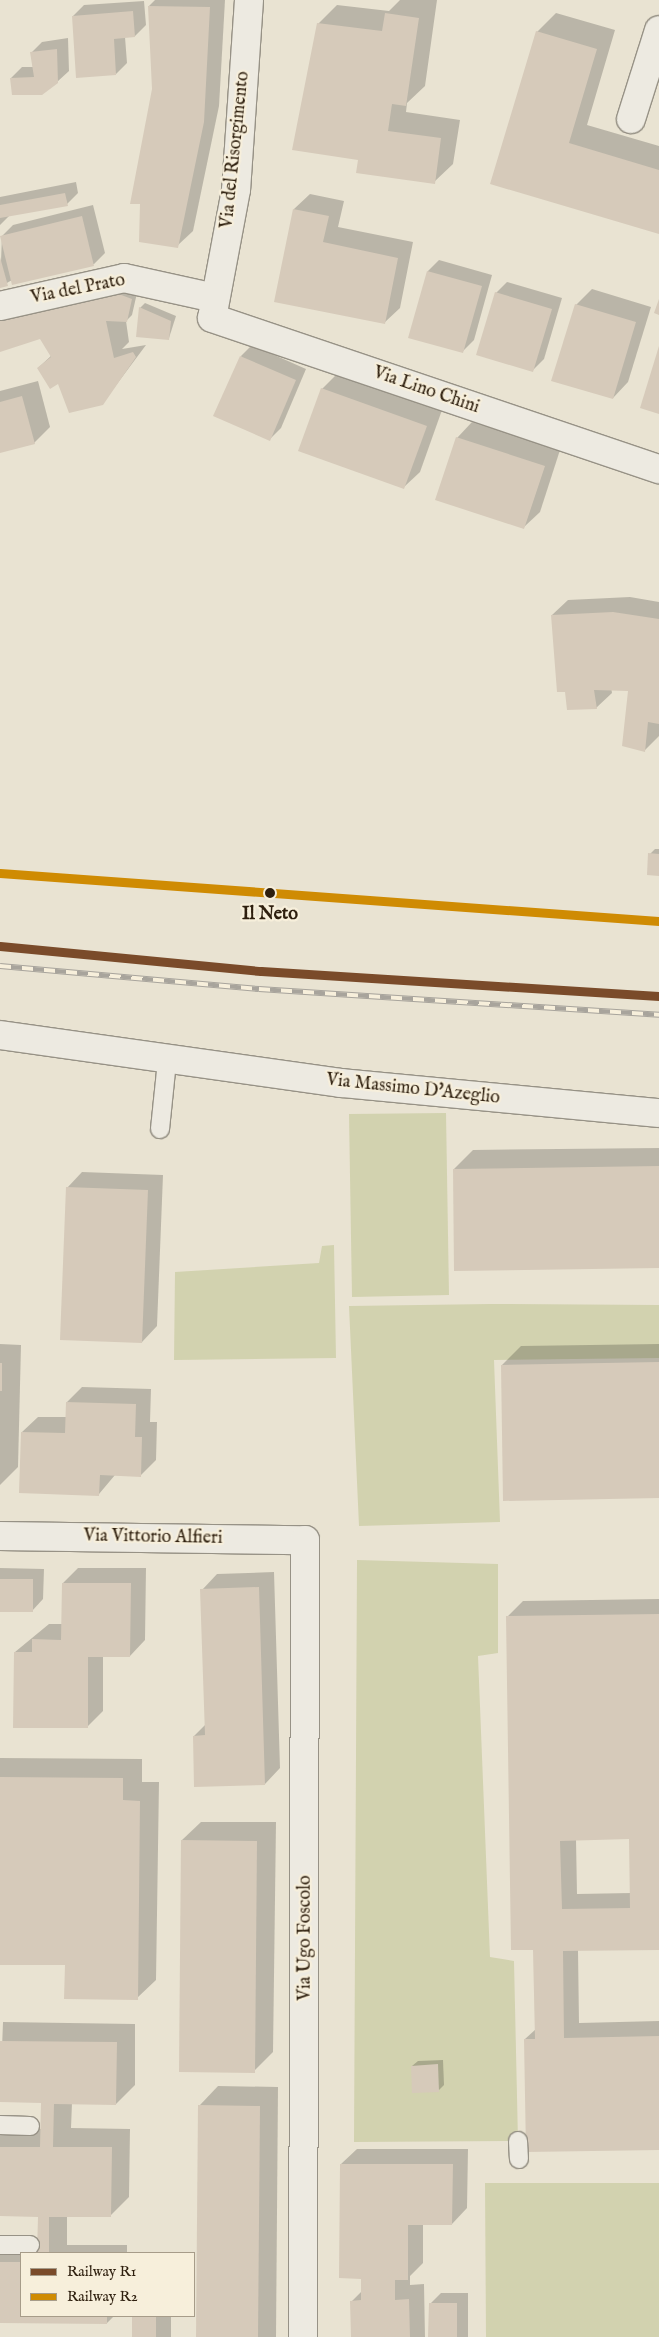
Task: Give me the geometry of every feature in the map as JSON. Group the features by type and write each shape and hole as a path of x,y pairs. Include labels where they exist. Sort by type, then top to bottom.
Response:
{"street":[{"name":"Via del Risorgimento","path":"215,298 236,190 249,0"},
{"path":"631,119 659,30"},
{"name":"Via del Prato","path":"0,306 124,278 215,298"},
{"name":"Via Lino Chini","path":"215,298 212,318 659,469"},
{"name":"Via Massimo D'Azeglio","path":"0,1035 167,1061 659,1113"},
{"name":"Via Vittorio Alfieri","path":"0,1536 305,1540"},
{"name":"Via Ugo Foscolo","path":"303,2337 305,1540"}],"lane":[{"path":"160,1129 167,1061"},
{"path":"0,2125 30,2126"},
{"path":"518,2141 519,2159"},
{"path":"0,2245 30,2245"}],"green space":[{"path":"446,1113 449,1295 352,1297 349,1114"},
{"path":"334,1245 336,1358 174,1360 175,1272 319,1263 322,1246"},
{"path":"490,1304 659,1305 659,1358 494,1360 500,1522 359,1526 349,1306"},
{"path":"357,1560 498,1564 498,1653 478,1656 490,1957 514,1961 518,2141 354,2142"},
{"path":"485,2183 659,2183 659,2337 486,2337"}],"building":[{"path":"148,6 210,7 204,122 178,248 139,242 140,204 130,204 152,89"},
{"path":"133,11 135,37 114,39 116,75 76,78 72,16"},
{"path":"385,13 419,18 406,106 392,104 388,131 441,138 435,184 356,173 358,160 292,150 317,23 382,31"},
{"path":"536,31 597,49 569,143 659,170 659,234 490,184"},
{"path":"57,49 58,83 42,95 12,95 10,78 34,77 30,52"},
{"path":"65,193 68,206 0,218 0,205"},
{"path":"293,209 329,216 323,242 398,258 385,324 274,302"},
{"path":"82,216 94,266 12,285 0,236"},
{"path":"0,257 8,286 0,288"},
{"path":"427,271 482,286 463,353 408,338"},
{"path":"495,292 552,309 533,372 476,355"},
{"path":"116,293 132,299 127,322 106,321 114,358 133,352 136,357 103,405 69,413 58,384 50,389 37,368 51,357 40,339 0,352 0,308"},
{"path":"659,299 659,315 654,313"},
{"path":"575,304 636,322 613,399 551,381"},
{"path":"139,307 171,321 169,340 136,337"},
{"path":"659,346 659,414 640,408"},
{"path":"240,356 296,380 270,441 213,416"},
{"path":"321,388 427,426 404,489 298,451"},
{"path":"22,396 35,444 0,453 0,402"},
{"path":"456,437 545,466 524,529 435,500"},
{"path":"613,612 659,619 659,724 648,722 645,752 622,746 628,691 594,690 597,709 567,710 565,692 557,692 551,615"},
{"path":"648,853 659,854 659,876 647,875"},
{"path":"659,1166 659,1268 454,1271 453,1169"},
{"path":"66,1187 148,1190 142,1343 60,1340"},
{"path":"659,1362 659,1498 503,1501 501,1365"},
{"path":"0,1363 2,1363 2,1391 0,1391"},
{"path":"66,1402 136,1404 135,1437 142,1437 141,1477 100,1475 99,1496 19,1493 21,1432 65,1433"},
{"path":"0,1579 33,1579 33,1612 0,1612"},
{"path":"62,1583 131,1583 130,1657 88,1657 88,1728 13,1728 14,1652 32,1652 32,1639 61,1640"},
{"path":"259,1587 265,1785 194,1787 193,1736 205,1735 200,1589"},
{"path":"659,1614 659,1950 563,1951 564,2038 659,2036 659,2150 526,2152 524,2039 535,2039 533,1950 511,1950 506,1616","holes":["629,1839 630,1908 562,1909 560,1841"]},
{"path":"0,1777 123,1778 123,1800 140,1801 138,2000 64,1999 65,1965 0,1965"},
{"path":"181,1840 257,1841 255,2073 179,2072"},
{"path":"0,2041 117,2042 116,2105 54,2104 53,2147 112,2147 111,2217 49,2217 49,2252 37,2252 38,2217 0,2216 0,2147 40,2147 41,2103 0,2102"},
{"path":"438,2064 439,2092 412,2093 411,2066"},
{"path":"198,2105 260,2106 258,2337 196,2337"},
{"path":"340,2164 453,2164 452,2225 408,2225 408,2280 395,2280 395,2300 409,2299 410,2337 351,2337 350,2301 361,2300 361,2279 339,2278"},
{"path":"0,2262 20,2262 20,2317 107,2317 107,2324 0,2323"},
{"path":"429,2303 457,2303 457,2337 428,2337"},
{"path":"132,2317 156,2317 156,2337 132,2337"}],"railway":[{"path":"0,873 659,921"},
{"path":"0,946 261,971 659,996"},
{"path":"0,966 259,989 659,1015"}],"rail line":[{"name":"R2","path":"0,873 659,921"},
{"name":"R1","path":"0,946 261,971 659,996"}],"place":[{"name":"Il Neto","path":"270,893"}]}
